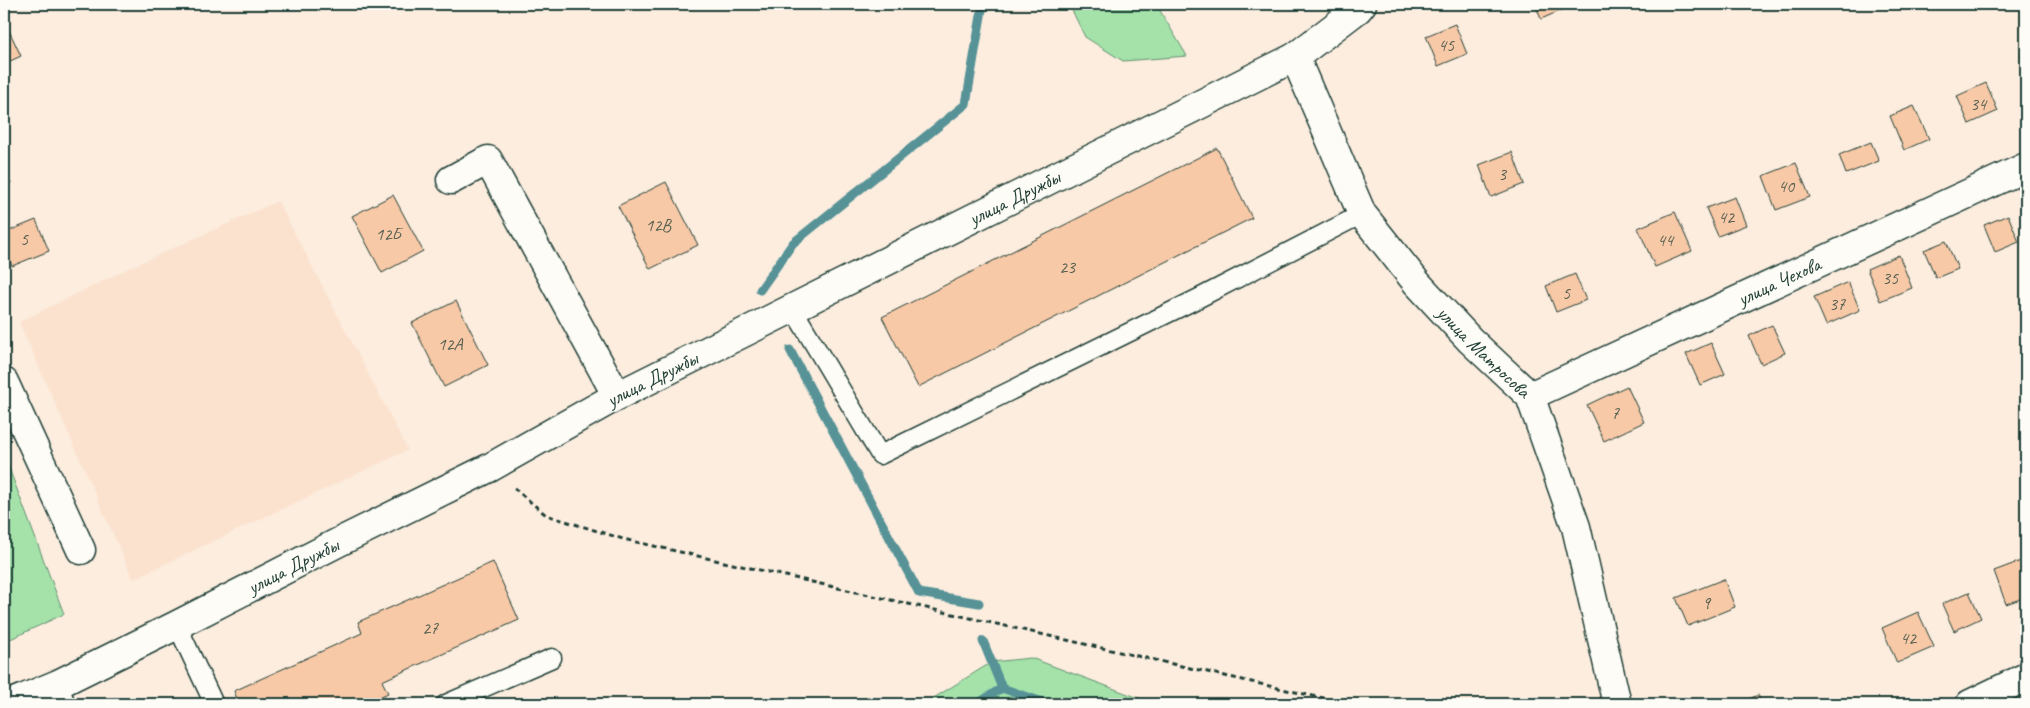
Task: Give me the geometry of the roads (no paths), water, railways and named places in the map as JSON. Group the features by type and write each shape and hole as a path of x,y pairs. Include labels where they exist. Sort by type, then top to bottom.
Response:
{"street":[{"name":"улица Дружбы","path":"10,704 62,694 177,625 491,467 617,396 1295,57 1358,10 1362,4"},
{"name":"улица Матросова","path":"1295,57 1362,214 1416,283 1470,340 1530,396 1576,526 1616,704"},
{"path":"450,180 488,160 617,396"},
{"name":"улица Чехова","path":"1530,396 2026,167"},
{"path":"4,382 81,550"},
{"path":"1970,704 2026,677"}],"lane":[{"path":"793,309 880,455 1201,297 1362,214"},
{"path":"177,625 214,704"},
{"path":"446,704 552,658"}],"waterway":[{"path":"760,290 793,243 966,104 983,4"},
{"path":"790,350 919,593 979,603"},
{"path":"977,704 1002,688 983,641"},
{"path":"1002,688 1048,704"}]}
